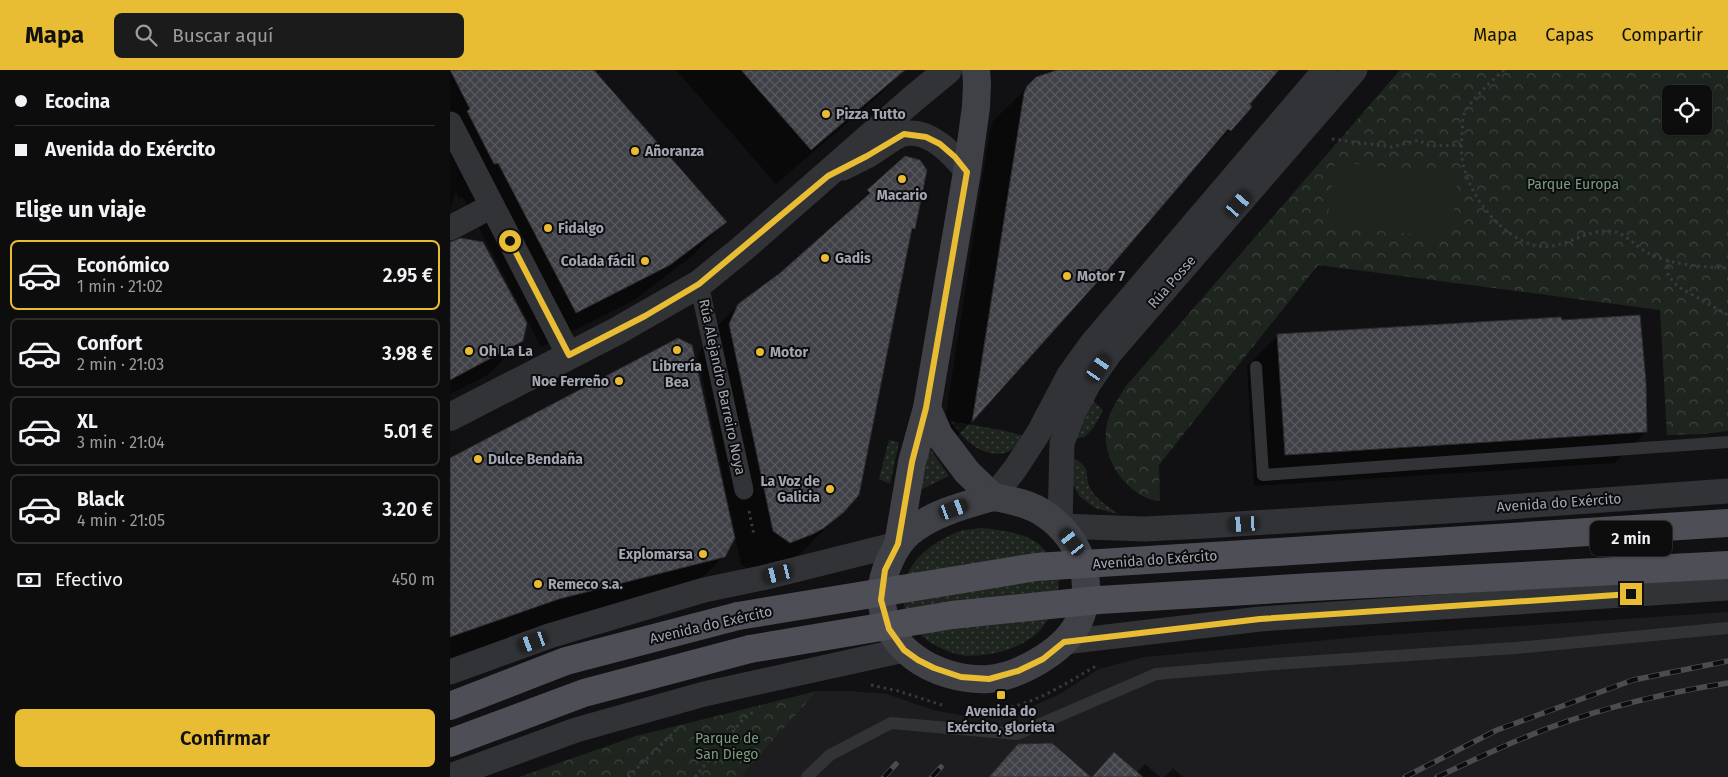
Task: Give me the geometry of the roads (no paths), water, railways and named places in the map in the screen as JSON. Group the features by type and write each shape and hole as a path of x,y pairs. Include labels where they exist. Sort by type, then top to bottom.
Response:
{"main road":[{"path":"898,544 910,532 942,514 993,497 1009,499 1046,514 1060,526 1072,542 1081,557 1086,582 1085,605 1076,626 1064,642 1043,659 1018,671 989,679 961,677 934,668 904,650 889,629 881,600 885,570 898,544 912,462 926,408 967,172 976,107 976,70"},
{"path":"926,408 939,435 956,458 967,472 993,497"},
{"name":"Avenida do Exército","path":"450,706 566,661 738,616 1036,567 1728,523"},
{"path":"450,743 584,693 750,649 952,615 1099,600 1728,566"}],"street":[{"path":"450,416 650,313 699,284 828,176 914,98 948,70"},
{"name":"Rúa Posse","path":"993,497 1015,469 1034,439 1069,375 1092,343 1325,70"},
{"name":"Rúa Posse","path":"1060,526 1062,442 1073,413 1088,383 1110,353 1355,70"},
{"path":"450,124 569,355"},
{"path":"828,176 904,134 926,137 940,144 955,157 967,172"},
{"path":"450,228 492,206"},
{"name":"Rúa Alejandro Barreiro Noya","path":"699,284 744,490"},
{"name":"Avenida do Exército","path":"1060,526 1144,529 1206,526 1504,508 1728,491"},
{"path":"450,672 550,636 704,590 762,578 898,544"},
{"path":"1064,642 1260,619 1728,588"},
{"path":"450,776 576,730 704,694 904,650"}],"lane":[{"path":"1256,368 1262,475 1728,442"},
{"path":"806,777 830,755 891,723 1017,734 1156,674 1284,663 1515,648 1728,628"}],"railway":[{"path":"1405,777 1497,730 1633,680 1728,661"},
{"path":"1437,777 1510,744 1571,720 1649,698 1728,683"},
{"path":"884,777 896,764"},
{"path":"932,777 941,767"}],"place":[{"name":"Pizza Tutto","path":"826,114"},
{"name":"Añoranza","path":"635,151"},
{"name":"Macario","path":"902,179"},
{"name":"Fidalgo","path":"548,228"},
{"name":"Gadis","path":"825,258"},
{"name":"Colada fácil","path":"645,261"},
{"name":"Motor 7","path":"1067,276"},
{"name":"Librería Bea","path":"677,350"},
{"name":"Oh La La","path":"469,351"},
{"name":"Motor","path":"760,352"},
{"name":"Noe Ferreño","path":"619,381"},
{"name":"Dulce Bendaña","path":"478,459"},
{"name":"La Voz de Galicia","path":"830,489"},
{"name":"Explomarsa","path":"703,554"},
{"name":"Remeco s.a.","path":"538,584"},
{"name":"Avenida do Exército, glorieta","path":"1001,695"}],"park label":[{"name":"Parque Europa","path":"1573,184"},
{"name":"Parque de San Diego","path":"727,746"}]}
